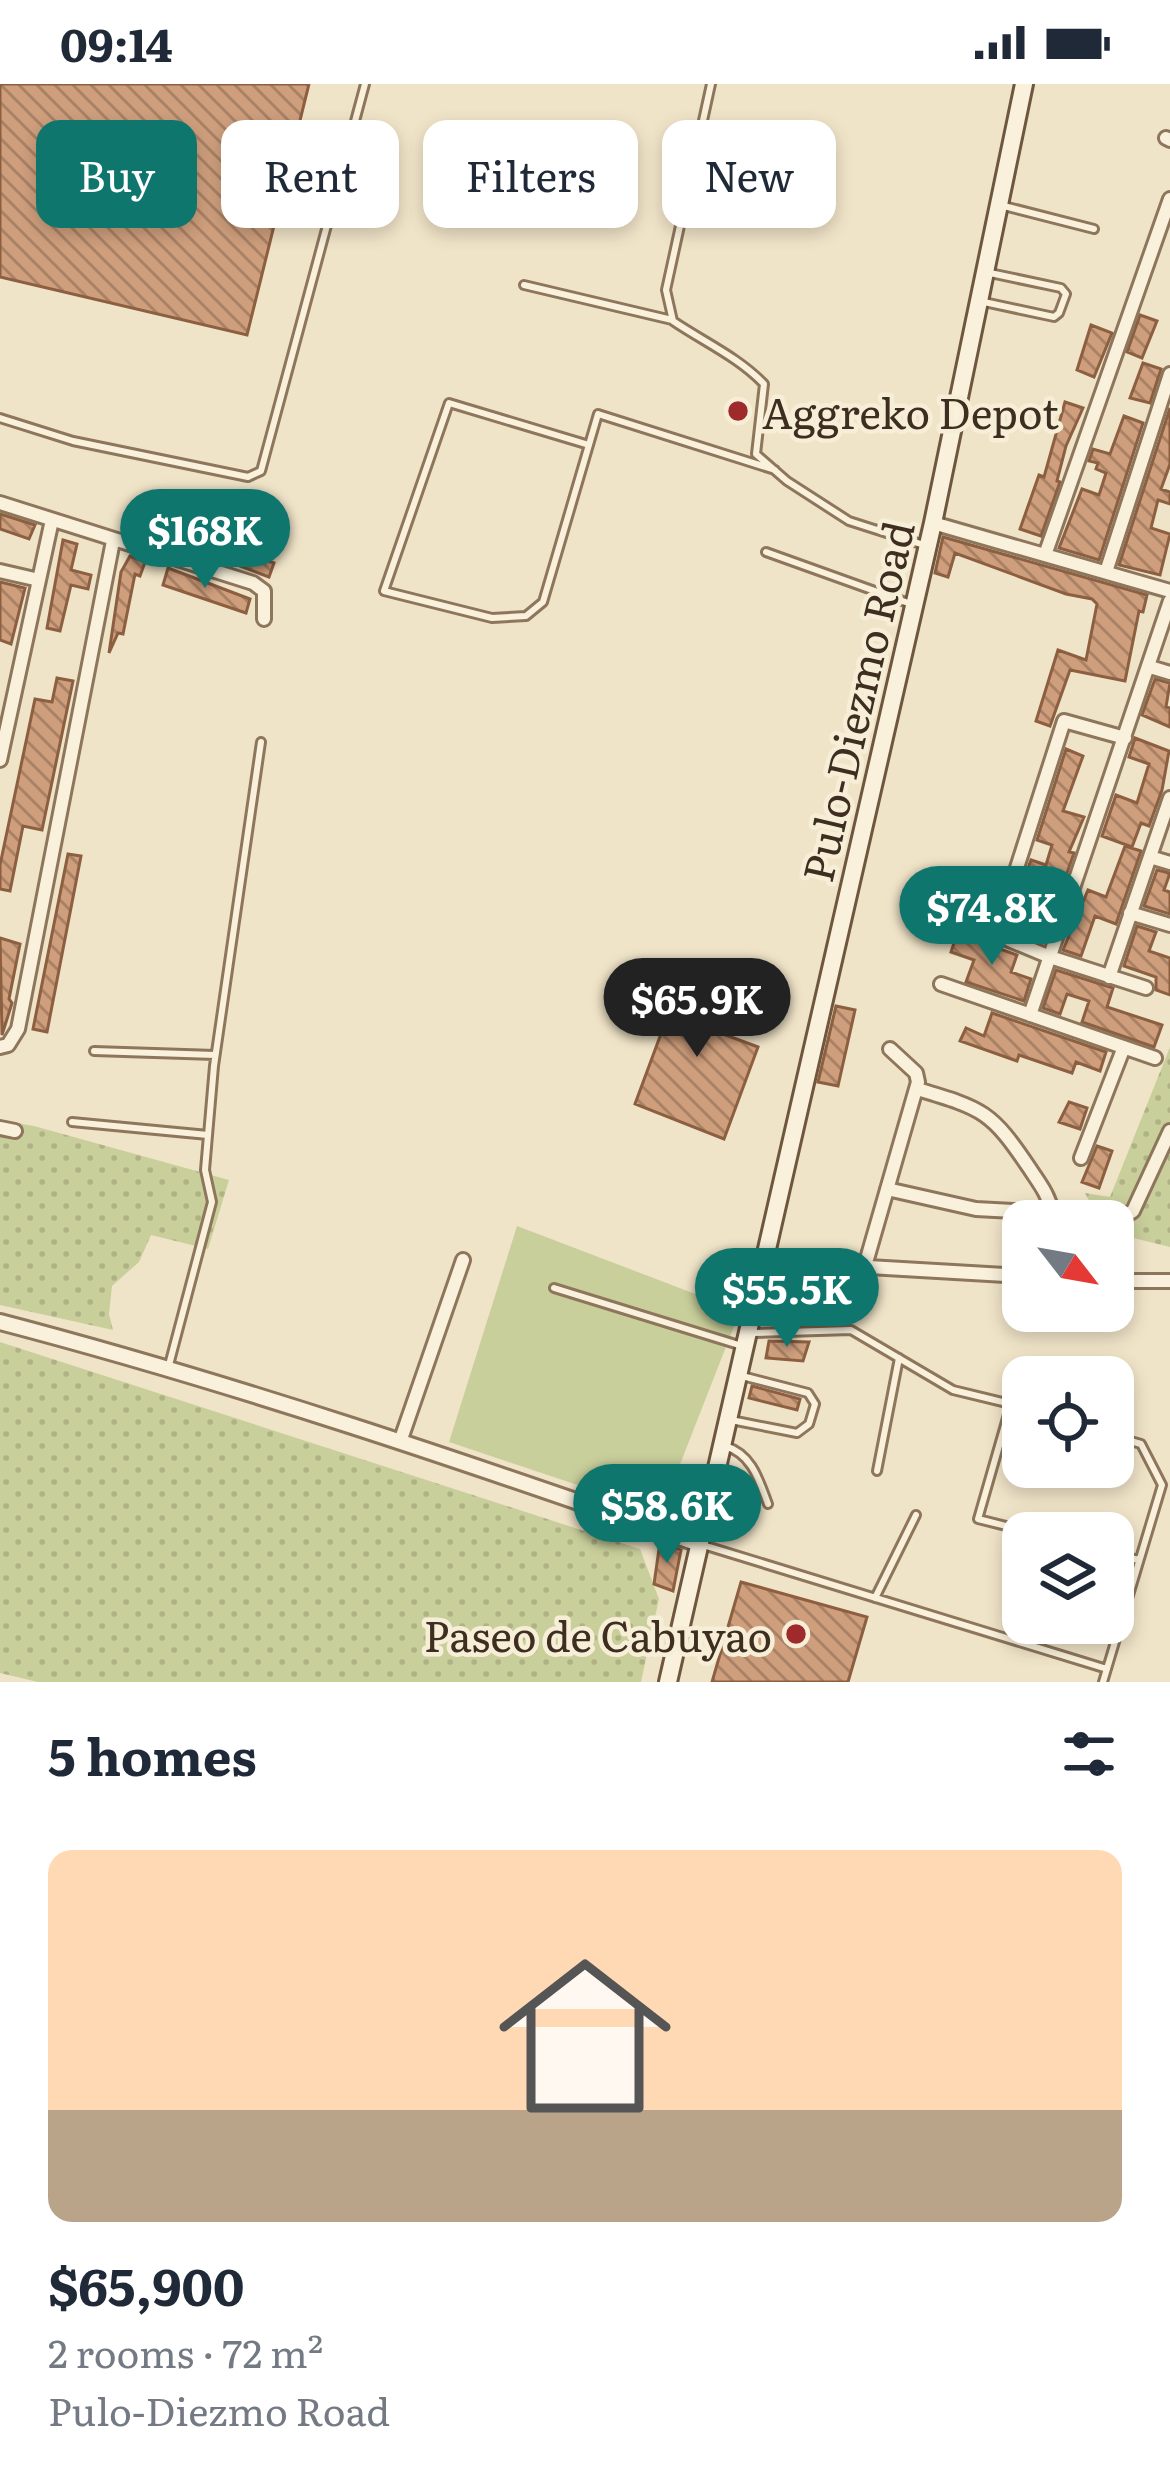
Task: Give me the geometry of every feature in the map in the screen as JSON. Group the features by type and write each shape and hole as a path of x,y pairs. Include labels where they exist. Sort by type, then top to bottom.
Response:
{"main road":[{"name":"Pulo-Diezmo Road","path":"668,1682 928,547 1024,84"}],"street":[{"path":"1045,555 1170,200"},
{"path":"1106,572 1170,374"},
{"path":"0,503 253,583 264,591 264,619"},
{"path":"0,760 52,520"},
{"path":"933,523 1170,591"},
{"path":"0,1047 8,1045 18,1029 113,541"},
{"path":"0,571 39,580"},
{"path":"1030,1015 1170,601"},
{"path":"1150,667 1170,674"},
{"path":"1069,905 1020,886 1015,874 1064,721 1125,738"},
{"path":"1108,976 1170,798"},
{"path":"1150,857 1170,863"},
{"path":"1130,913 1170,925"},
{"path":"977,927 1147,988"},
{"path":"941,984 1155,1058"},
{"path":"1081,1158 1124,1047"},
{"path":"865,1266 917,1089 916,1073 890,1048"},
{"path":"917,1089 995,1120 1048,1200"},
{"path":"0,1128 15,1131"},
{"path":"1134,1208 1170,1131"},
{"path":"887,1189 976,1209 1002,1210"},
{"path":"401,1439 463,1260"},
{"path":"766,1262 1002,1275"},
{"path":"1134,1281 1170,1281"},
{"path":"0,1322 401,1439 699,1544"}],"lane":[{"path":"0,418 73,441 248,477 260,471 364,84"},
{"path":"673,321 666,290 711,84"},
{"path":"1000,205 1094,229"},
{"path":"981,301 1054,317 1066,294 1061,288 987,272"},
{"path":"524,285 673,321 742,362 764,384 756,454 850,521 928,547"},
{"path":"589,445 449,404 384,591 492,618 526,616 543,602 589,445 598,414 775,470"},
{"path":"766,552 914,605"},
{"path":"168,1368 212,1202 205,1170 215,1055 261,742"},
{"path":"94,1051 215,1055"},
{"path":"71,1122 208,1135"},
{"path":"554,1288 747,1340 851,1330 953,1390 1002,1402"},
{"path":"877,1471 899,1358"},
{"path":"728,1419 797,1433 809,1424 814,1404 808,1393 739,1375"},
{"path":"1002,1435 978,1519 1002,1525"},
{"path":"1103,1682 1162,1485 1141,1444 1134,1442"},
{"path":"722,1445 739,1450 754,1468 768,1504"},
{"path":"875,1598 916,1515"},
{"path":"699,1544 1107,1669"},
{"path":"1134,1559 1139,1560"}],"green space":[{"path":"1170,1047 1170,1247 1134,1238 1134,1200 1089,1200 1085,1193 1110,1197"},
{"path":"0,1120 229,1180 208,1249 151,1235 139,1262 112,1286 109,1314 113,1330 0,1305"},
{"path":"517,1226 740,1311 661,1513 449,1442"},
{"path":"0,1342 640,1549 659,1599 641,1682 38,1682 0,1673"}],"building":[{"path":"0,84 309,84 300,120 221,120 221,228 273,228 247,335 0,277"},
{"path":"1140,315 1157,321 1142,358 1127,352"},
{"path":"1091,325 1112,333 1094,377 1077,370"},
{"path":"1143,363 1161,369 1150,403 1130,398"},
{"path":"1065,402 1083,408 1066,446 1060,482 1041,536 1020,529 1039,475 1044,477"},
{"path":"1170,408 1170,464 1161,489 1170,492 1170,504 1158,500 1151,528 1170,534 1160,575 1119,565"},
{"path":"1124,416 1143,423 1099,560 1059,548 1082,489 1099,495 1106,473 1089,461 1093,449 1110,454"},
{"path":"0,514 35,525 29,539 0,529"},
{"path":"156,518 274,563 269,577 151,532"},
{"path":"943,537 1147,595 1143,612 1139,611 1125,681 1070,670 1050,726 1036,721 1058,650 1086,660 1097,604 955,553 948,577 935,573"},
{"path":"63,540 77,544 71,570 91,575 88,589 71,585 60,631 47,628"},
{"path":"130,556 145,562 140,576 135,574 123,634 118,633 109,653 121,572"},
{"path":"168,568 250,599 246,613 163,585"},
{"path":"0,582 25,588 11,644 0,640"},
{"path":"57,678 73,681 42,830 23,826 10,891 0,889 0,865 35,699 52,702"},
{"path":"1155,679 1170,683 1166,707 1170,708 1170,727 1142,715"},
{"path":"1135,738 1169,751 1149,826 1141,823 1132,847 1102,836 1116,795 1137,803 1149,764 1129,757"},
{"path":"1066,749 1083,756 1063,811 1084,817 1069,852 1074,853 1061,890 1026,874 1031,860 1046,865 1052,845 1037,840"},
{"path":"1125,846 1141,851 1116,924 1095,916 1081,956 1063,950 1088,890 1106,897"},
{"path":"68,854 81,856 47,1032 33,1029"},
{"path":"1157,870 1170,873 1164,890 1170,892 1170,914 1144,906"},
{"path":"1137,926 1156,932 1149,951 1170,958 1170,995 1156,990 1156,977 1124,966"},
{"path":"957,934 1017,955 1011,972 1031,979 1024,1001 966,982 974,960 951,952"},
{"path":"0,938 20,944 12,1003 2,1035"},
{"path":"685,969 732,986 715,1031 758,1047 724,1139 635,1104"},
{"path":"1056,970 1113,988 1107,1007 1162,1025 1154,1047 1082,1022 1089,1001 1067,994 1060,1014 1043,1008"},
{"path":"836,1006 855,1010 838,1086 818,1082"},
{"path":"992,1013 1106,1052 1100,1071 1076,1062 1072,1073 960,1041 966,1028 984,1036"},
{"path":"1069,1102 1087,1108 1080,1129 1059,1122"},
{"path":"1097,1146 1112,1151 1099,1188 1082,1182"},
{"path":"769,1341 809,1342 803,1361 766,1358"},
{"path":"752,1386 800,1399 797,1410 749,1398"},
{"path":"660,1542 681,1550 673,1591 654,1584"},
{"path":"741,1582 867,1617 848,1682 712,1682"}],"place":[{"name":"Aggreko Depot","path":"738,411"},
{"name":"Paseo de Cabuyao","path":"796,1634"}]}
